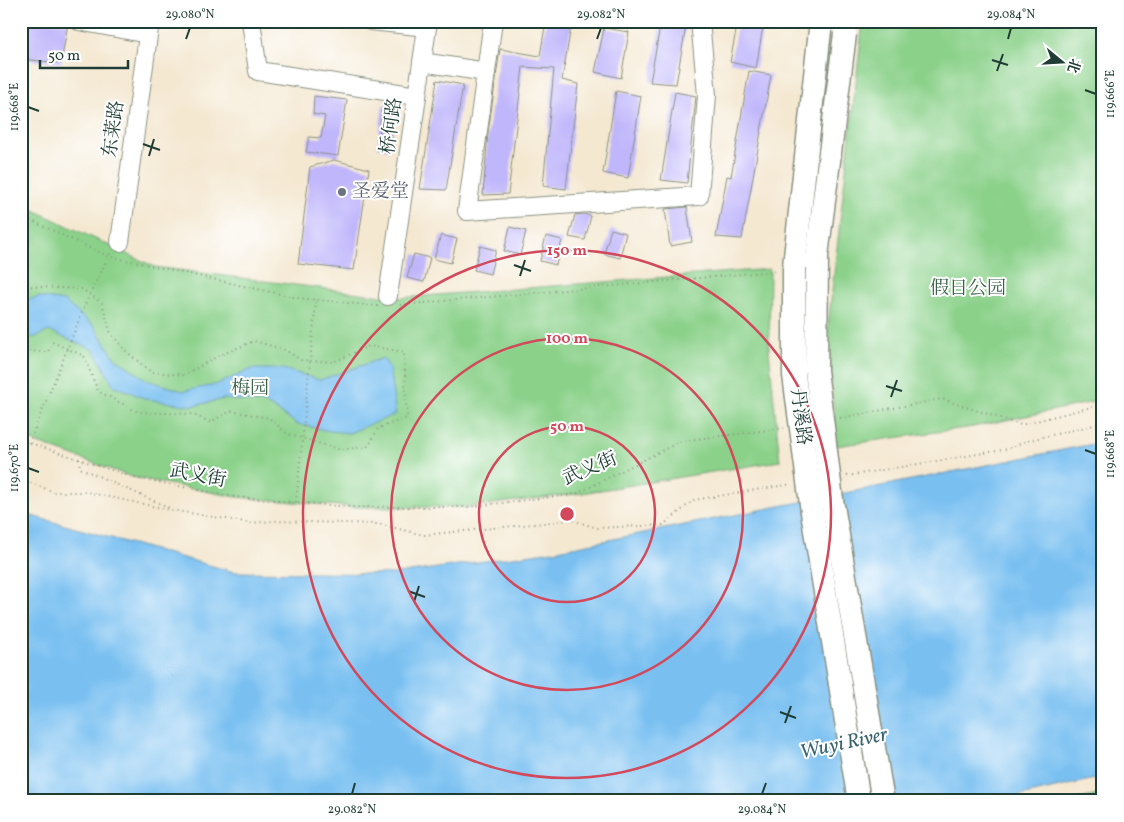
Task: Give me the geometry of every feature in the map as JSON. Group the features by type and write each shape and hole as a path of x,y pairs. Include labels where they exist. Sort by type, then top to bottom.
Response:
{"main road":[{"name":"丹溪路","path":"820,30 794,266 794,375 812,512 859,801"},
{"name":"丹溪路","path":"845,34 817,256 816,370 832,500 883,801"}],"street":[{"path":"79,21 149,28"},
{"path":"251,21 258,71 418,96"},
{"path":"371,21 428,24"},
{"path":"494,21 467,212 699,196 707,95 700,21"},
{"name":"桥何路","path":"388,296 428,24"},
{"name":"东莱路","path":"120,242 149,28"},
{"path":"422,62 486,72"}],"path":[{"path":"29,443 88,298 108,256 120,242"},
{"path":"21,286 82,289 90,294 102,303 110,334 128,354 151,372 184,376 218,356 254,341 285,350 302,360 333,362 369,346 404,352 407,418 378,428 368,446 342,450 288,434 269,418 231,411 210,422 191,414 138,412 98,392 84,356 52,342 48,352 21,351"},
{"path":"296,502 316,300"},
{"path":"839,418 942,399 1021,425 1103,404"},
{"path":"840,477 1008,449 1026,441 1103,423"},
{"name":"武义街","path":"21,440 151,480 236,497 351,507 467,507 576,494 681,441 792,426"},
{"path":"79,459 80,468 164,504 175,511"},
{"path":"21,479 54,492 86,492 175,511 251,523 275,521 378,524 424,535 572,520 597,528 664,525 694,500 801,483"}],"green space":[{"name":"假日公园","path":"863,21 1103,21 1103,400 973,427 836,446 828,326"},
{"name":"梅园","path":"21,204 155,267 398,298 770,269 769,351 780,461 576,494 467,507 351,507 236,497 132,477 21,437"},
{"path":"1103,794 1103,801 1069,801"}],"water":[{"path":"39,297 64,301 94,326 115,358 147,380 183,391 215,385 252,369 283,369 320,380 383,358 389,367 396,414 349,433 297,424 265,403 224,399 193,406 146,399 113,385 94,350 49,331 36,337 21,338 21,301"},
{"name":"Wuyi River","path":"1103,442 1103,777 999,801 21,801 21,513 234,572 397,574 553,551"}],"building":[{"path":"21,21 68,23 61,63 21,59"},
{"path":"546,21 572,21 562,80 578,84 566,189 543,186 554,69 523,67 508,194 483,195 488,133 500,49 540,56"},
{"path":"661,21 686,26 676,84 650,82"},
{"path":"738,21 764,21 756,68 730,62"},
{"path":"604,28 629,32 621,78 595,72"},
{"path":"749,71 771,75 742,239 716,237 727,176 731,177"},
{"path":"437,80 463,85 446,190 420,189"},
{"path":"616,91 641,96 628,178 603,173"},
{"path":"675,92 696,96 687,183 661,180"},
{"path":"314,96 347,100 338,156 306,152 309,137 321,138 325,116 313,114"},
{"path":"383,105 396,105 390,150 377,147"},
{"path":"334,160 369,169 354,270 298,264 310,167"},
{"path":"687,207 692,242 670,246 665,209"},
{"path":"584,214 591,216 585,240 569,237 575,215"},
{"path":"510,227 526,231 520,255 504,251"},
{"path":"611,229 626,233 620,258 604,254"},
{"path":"441,235 457,239 451,263 434,259"},
{"path":"546,236 562,240 556,265 540,261"},
{"path":"480,246 496,250 490,274 474,270"},
{"path":"414,254 430,258 424,282 407,278"}],"place":[{"name":"圣爱堂","path":"342,192"}]}
